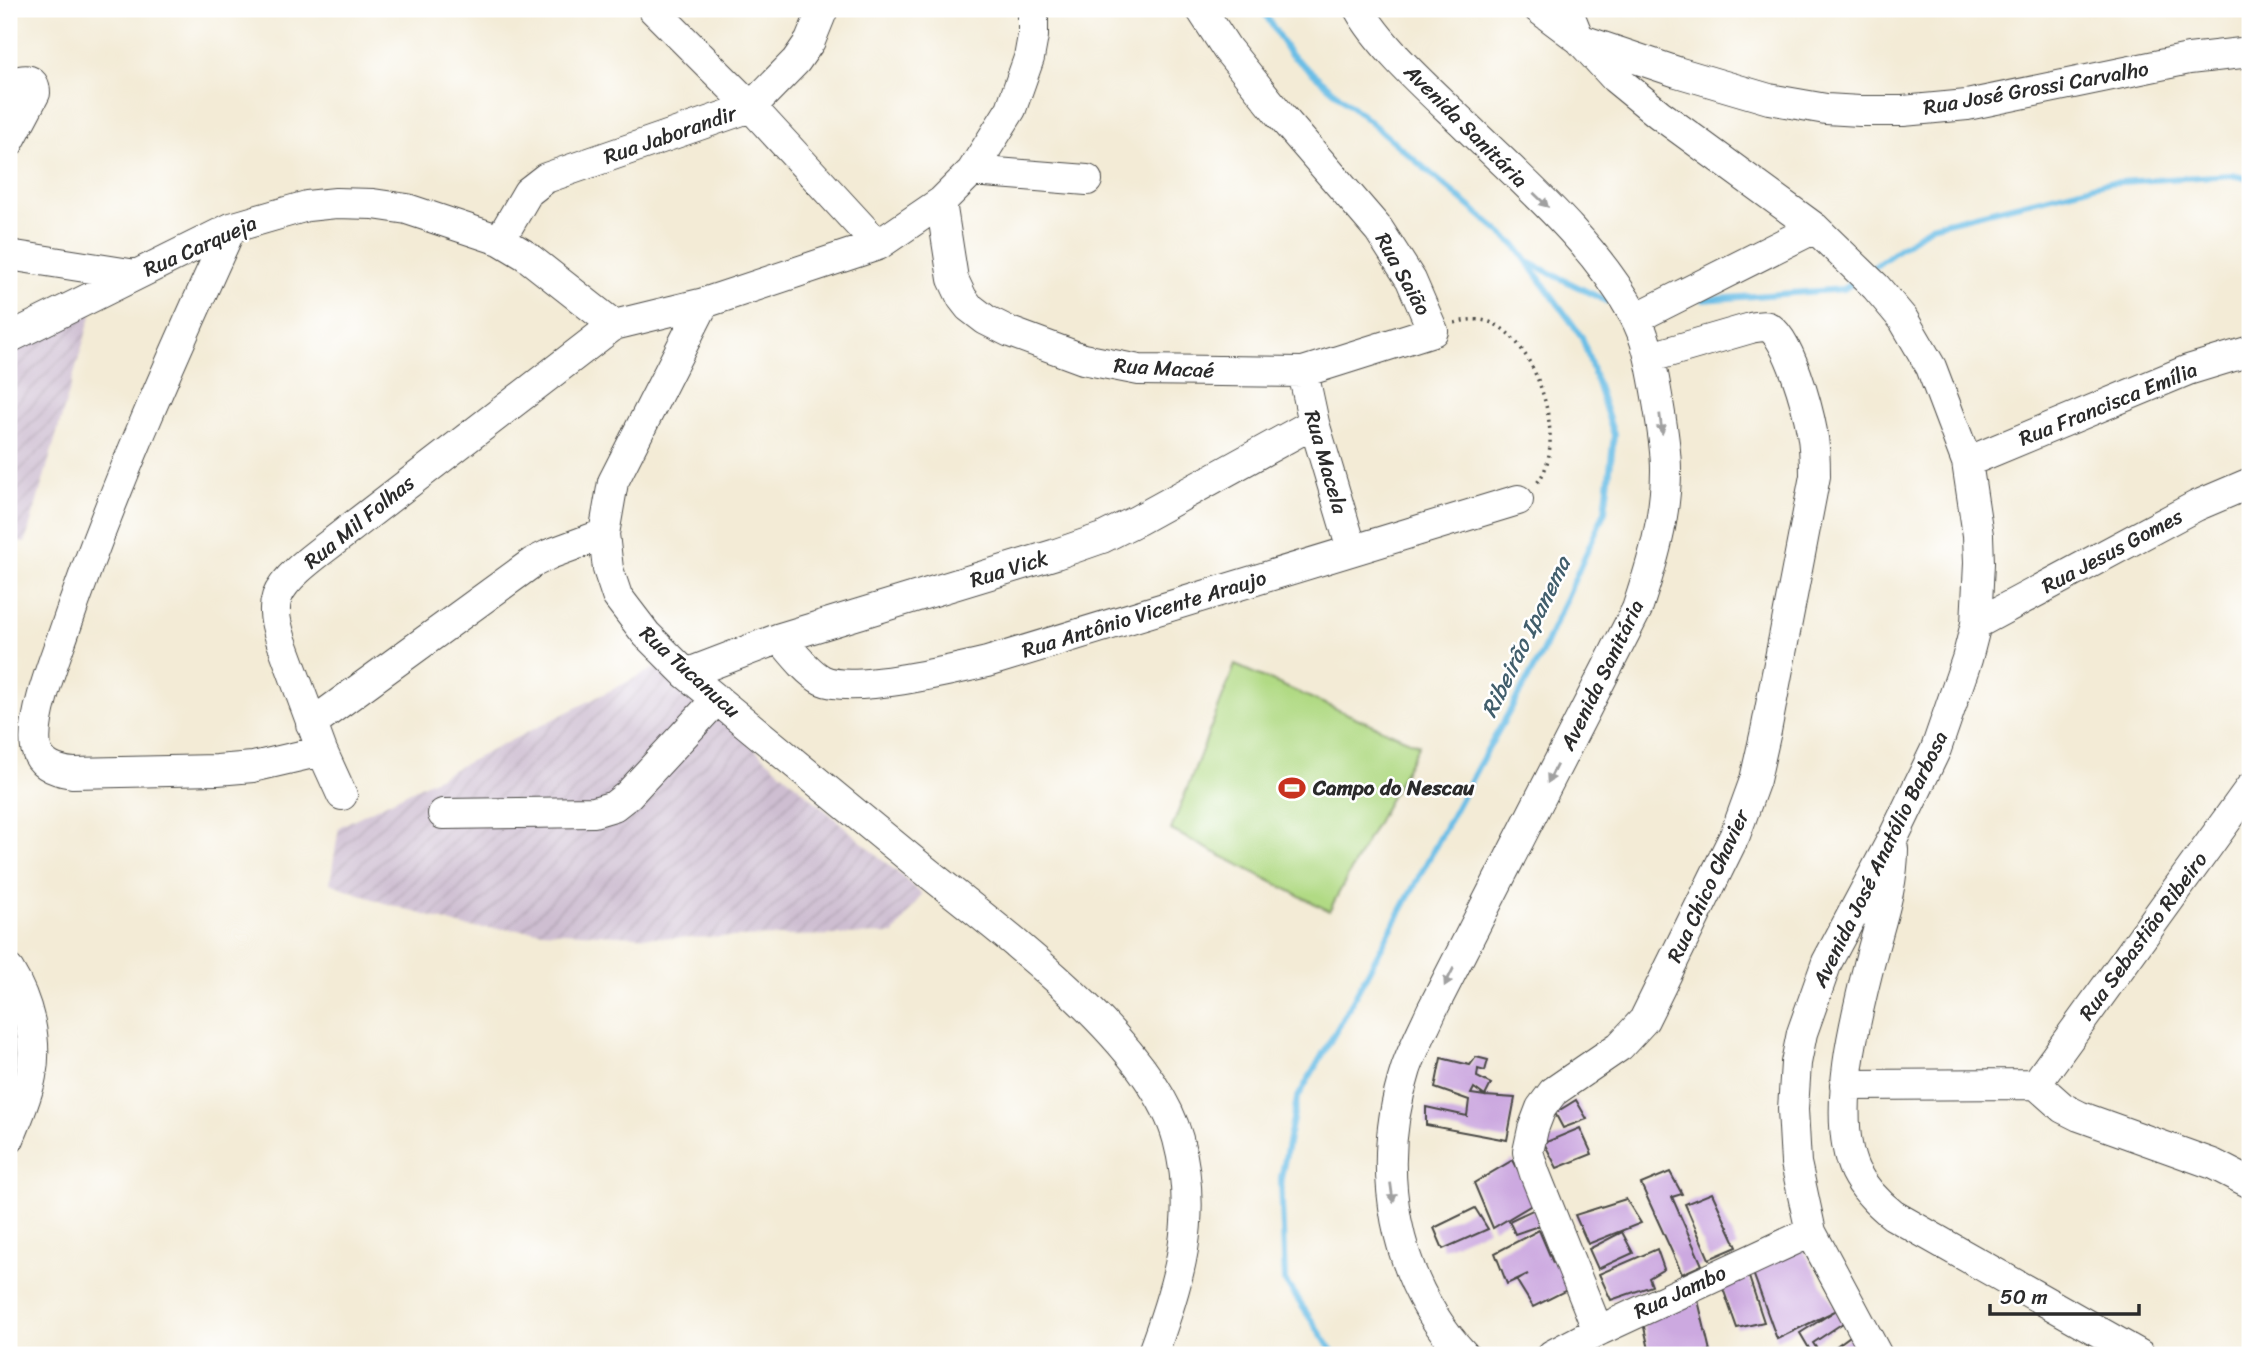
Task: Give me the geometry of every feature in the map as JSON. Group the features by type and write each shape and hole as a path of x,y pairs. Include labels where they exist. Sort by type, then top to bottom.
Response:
{"street":[{"path":"653,9 751,107 878,245"},
{"name":"Rua Jaborandir","path":"500,240 528,192 546,178 751,107 796,61 810,41 823,9"},
{"path":"614,325 704,303 878,245 941,202 972,172 1006,118 1021,84 1032,36 1033,9"},
{"name":"Rua Saião","path":"1201,9 1227,49 1272,106 1380,230 1411,280 1433,331"},
{"name":"Avenida Sanitária","path":"1359,9 1399,60 1572,229 1611,279 1636,318 1651,357 1666,469 1663,512 1652,564 1637,609 1432,1010 1406,1069 1393,1125 1390,1186 1400,1237 1423,1299 1434,1318 1464,1355"},
{"path":"1539,9 1580,39"},
{"path":"1567,9 1580,39 1598,62 1635,96 1815,228 1636,318"},
{"name":"Rua José Grossi Carvalho","path":"1580,39 1676,72 1769,99 1826,109 1860,111 1903,111 1967,104 2189,59 2250,52"},
{"path":"9,84 25,79 32,81 35,93 9,142"},
{"path":"972,172 1087,180"},
{"name":"Rua Macaé","path":"941,202 957,290 978,314 1010,332 1083,359 1123,368 1162,372 1303,372 1433,331"},
{"name":"Rua Carqueja","path":"9,338 231,228 307,206 336,204 373,204 407,209 500,240 525,255 614,325"},
{"path":"231,228 149,410 85,569 49,678 38,721 38,754 50,767 73,773 253,767 316,737 532,564 550,554 604,534"},
{"name":"Avenida José Anatólio Barbosa","path":"1815,228 1855,264 1903,319 1931,368 1967,461 1978,535 1976,624 1941,737 1893,838 1827,962 1802,1033 1793,1110 1796,1163 1811,1232 1877,1355"},
{"path":"9,255 136,275"},
{"name":"Rua Tucanucu","path":"704,303 613,482 604,534 608,569 617,596 646,634 686,674 1043,968 1109,1031 1147,1075 1167,1109 1178,1139 1185,1180 1186,1218 1183,1257 1175,1290 1152,1355"},
{"name":"Rua Mil Folhas","path":"342,794 316,737 275,622 277,597 283,587 310,561 348,530 614,325"},
{"name":"Rua Chico Chavier","path":"1598,1331 1528,1152 1542,1108 1553,1092 1620,1046 1644,1020 1735,835 1746,807 1766,731 1815,476 1812,430 1798,382 1775,332 1761,326 1651,357"},
{"name":"Rua Francisca Emília","path":"1967,461 2188,370 2250,351"},
{"name":"Rua Macela","path":"1303,372 1314,423 1352,550"},
{"name":"Rua Vick","path":"686,674 780,638 1102,538 1314,423"},
{"name":"Rua Jesus Gomes","path":"1976,624 2196,506 2250,483"},
{"name":"Rua Antônio Vicente Araujo","path":"780,638 810,670 825,681 842,684 913,678 987,662 1518,500"},
{"path":"443,814 594,812 614,806 628,795 717,699"},
{"name":"Rua Sebastião Ribeiro","path":"2036,1084 2250,788"},
{"path":"1893,838 1890,884 1861,998 1845,1085 1847,1133 1854,1168 1861,1182 1882,1206 1914,1228 2140,1355"},
{"path":"9,970 26,1007 32,1030 33,1054 31,1076 9,1139"},
{"path":"1845,1085 2036,1084 2063,1108 2079,1116 2213,1164 2250,1183"},
{"name":"Rua Jambo","path":"1552,1355 1811,1232"}],"path":[{"name":"Rua Saião","path":"1433,331 1465,320 1494,323 1521,348 1532,366 1550,429 1550,453 1538,482 1518,500"}],"shaded area":[{"path":"98,292 25,543 9,540 9,333"},
{"path":"659,666 922,894 894,934 675,938 466,927 381,902 330,883 339,827"}],"green space":[{"name":"Campo do Nescau","path":"1235,665 1419,745 1329,911 1171,830"}],"building":[{"path":"1476,1057 1488,1060 1485,1071 1478,1069 1477,1077 1491,1084 1485,1096 1515,1098 1507,1140 1426,1125 1426,1107 1467,1116 1469,1100 1435,1088 1441,1058 1470,1065","holes":["1474,1088 1485,1096 1471,1094"]},
{"path":"1576,1100 1587,1119 1563,1128 1555,1113"},
{"path":"1580,1128 1592,1154 1557,1168 1544,1143"},
{"path":"1513,1160 1535,1203 1493,1228 1474,1183"},
{"path":"1670,1172 1682,1194 1672,1197 1702,1265 1682,1274 1641,1184"},
{"path":"1712,1193 1737,1247 1709,1259 1685,1204"},
{"path":"1626,1199 1641,1223 1588,1244 1575,1215"},
{"path":"1539,1207 1547,1223 1515,1234 1509,1221"},
{"path":"1475,1208 1488,1229 1443,1249 1434,1228"},
{"path":"1539,1230 1553,1263 1561,1259 1579,1284 1533,1307 1517,1281 1528,1274 1507,1284 1495,1253"},
{"path":"1622,1232 1633,1253 1598,1269 1589,1249"},
{"path":"1802,1247 1843,1323 1813,1343 1821,1355 1813,1355 1800,1333 1835,1311 1777,1339 1752,1270"},
{"path":"1657,1249 1664,1269 1649,1278 1652,1286 1611,1300 1599,1274"},
{"path":"1748,1274 1764,1322 1737,1328 1721,1283"},
{"path":"1697,1296 1710,1351 1690,1355 1678,1355 1677,1350 1650,1354 1642,1318"},
{"path":"1853,1334 1866,1355 1824,1355"}],"waterway":[{"name":"Ribeirão Ipanema","path":"1262,9 1289,53 1515,245 1582,337 1614,435 1605,511 1539,659 1297,1099 1281,1178 1285,1281 1333,1352 1338,1355"},
{"path":"1870,270 1931,226 2105,183 2231,175 2250,179"},
{"path":"1530,263 1606,301"},
{"path":"1703,300 1844,289 1856,281"}],"place":[{"name":"Campo do Nescau","path":"1292,788"}]}
